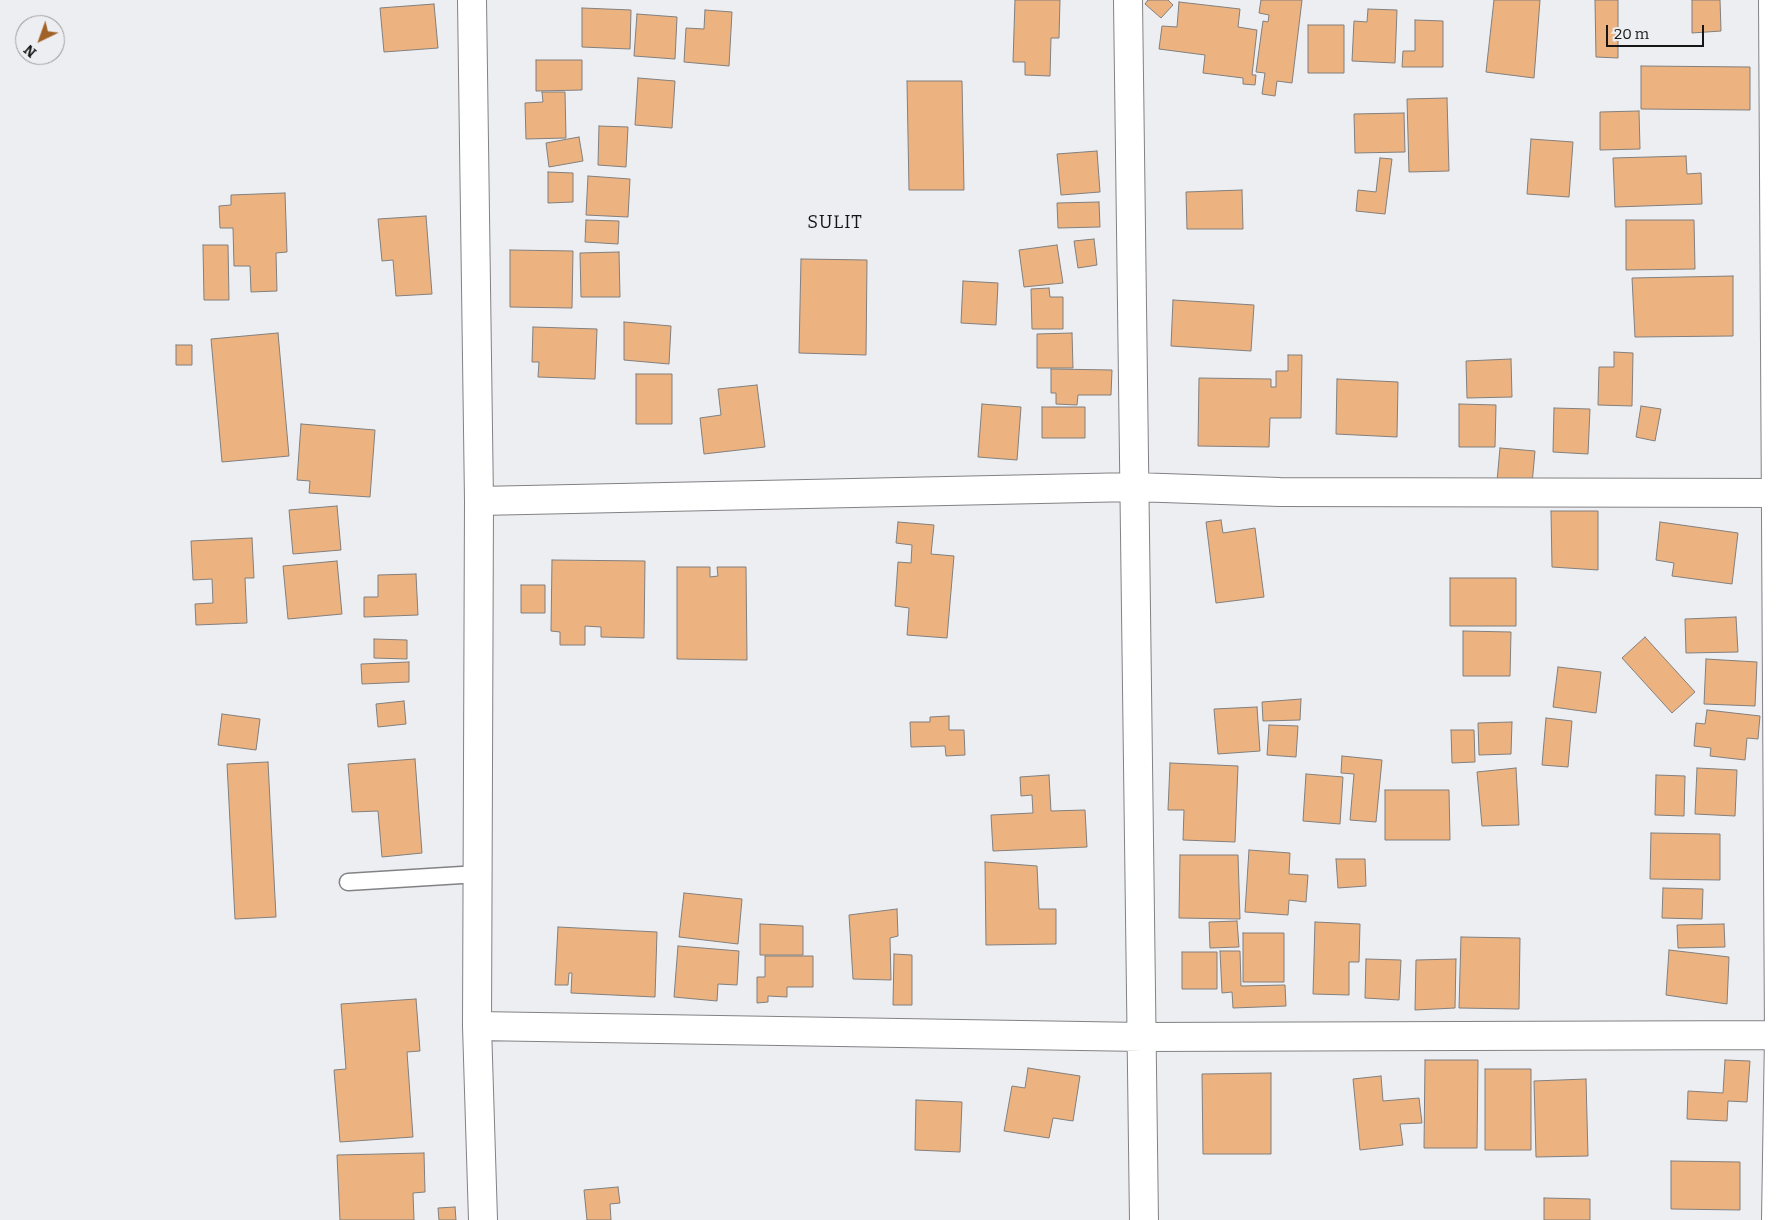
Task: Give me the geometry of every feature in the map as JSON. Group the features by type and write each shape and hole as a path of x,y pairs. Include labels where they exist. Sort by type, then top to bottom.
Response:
{"street":[{"path":"472,0 479,501 477,1026 483,1220"},
{"path":"1128,0 1144,1220"},
{"path":"1773,0 1779,493 1781,1035 1776,1220"},
{"path":"479,501 1134,487 1280,492 1779,493"},
{"path":"477,1026 1142,1037 1781,1035"}],"lane":[{"path":"348,882 478,874"}],"building":[{"path":"1015,0 1060,0 1059,38 1051,38 1050,76 1025,75 1025,62 1013,62"},
{"path":"1148,0 1168,0 1173,5 1161,18 1145,4"},
{"path":"1261,0 1302,0 1292,83 1277,81 1275,96 1262,94 1265,73 1256,72 1263,21 1268,22 1269,15 1259,13"},
{"path":"1494,0 1540,0 1534,78 1486,72"},
{"path":"1595,0 1618,0 1618,58 1596,57"},
{"path":"1692,0 1720,0 1721,31 1692,33"},
{"path":"1179,2 1240,9 1238,27 1257,30 1252,75 1256,75 1255,85 1243,84 1243,78 1203,73 1205,55 1159,49 1162,26 1177,27"},
{"path":"434,4 438,48 384,52 380,8"},
{"path":"582,8 631,10 630,49 582,47"},
{"path":"1368,9 1397,10 1395,63 1352,61 1354,21 1367,22"},
{"path":"705,10 732,12 729,66 684,62 686,28 704,29"},
{"path":"637,14 677,17 675,59 634,56"},
{"path":"1415,20 1443,21 1443,67 1402,67 1403,51 1415,51"},
{"path":"1308,25 1344,25 1344,73 1308,73"},
{"path":"536,60 582,60 582,90 536,91"},
{"path":"1641,66 1750,67 1750,110 1641,109"},
{"path":"638,78 675,81 672,128 635,125"},
{"path":"907,81 962,81 964,190 909,190"},
{"path":"542,92 565,92 566,138 526,139 525,103 543,102"},
{"path":"1447,98 1449,171 1409,172 1407,99"},
{"path":"1639,111 1640,149 1600,150 1600,112"},
{"path":"1404,113 1405,152 1355,153 1354,114"},
{"path":"599,126 628,127 626,167 598,165"},
{"path":"579,137 583,161 549,167 546,143"},
{"path":"1531,139 1573,142 1569,197 1527,194"},
{"path":"1097,151 1100,192 1061,195 1057,154"},
{"path":"1686,156 1687,174 1701,173 1702,204 1615,207 1613,158"},
{"path":"1380,158 1392,159 1385,214 1356,211 1358,190 1376,192"},
{"path":"548,172 573,173 573,202 548,203"},
{"path":"588,176 630,179 628,217 586,215"},
{"path":"1242,190 1243,229 1187,229 1186,192"},
{"path":"285,193 287,252 276,253 277,291 251,292 250,266 234,266 233,228 220,228 219,206 231,205 231,195"},
{"path":"1099,202 1100,227 1058,228 1057,203"},
{"path":"426,216 432,294 396,296 393,260 382,261 378,219"},
{"path":"586,220 619,221 618,244 585,242"},
{"path":"1626,220 1694,220 1695,269 1626,270"},
{"path":"1094,239 1097,265 1078,268 1074,241"},
{"path":"203,245 228,245 229,300 204,300"},
{"path":"1057,245 1063,283 1024,287 1019,250"},
{"path":"510,250 573,251 572,308 510,307"},
{"path":"619,252 620,297 581,297 580,253"},
{"path":"801,259 867,260 866,355 799,353"},
{"path":"1733,276 1733,336 1635,337 1632,278"},
{"path":"963,281 998,283 996,325 961,323"},
{"path":"1049,288 1050,297 1063,297 1063,329 1032,329 1031,289"},
{"path":"1173,300 1254,305 1251,351 1171,346"},
{"path":"624,322 671,326 669,364 624,360"},
{"path":"533,327 597,329 595,379 538,377 539,362 532,362"},
{"path":"278,333 289,456 222,462 211,339"},
{"path":"1072,333 1073,368 1037,368 1037,334"},
{"path":"176,345 192,345 192,365 176,365"},
{"path":"1614,352 1633,353 1632,406 1598,405 1599,367 1614,367"},
{"path":"1288,355 1302,355 1301,418 1270,418 1269,447 1198,446 1199,378 1271,379 1271,387 1276,387 1276,371 1288,371"},
{"path":"1511,359 1512,397 1467,398 1466,361"},
{"path":"1051,369 1112,370 1111,395 1078,395 1077,405 1056,404 1056,393 1051,393"},
{"path":"636,374 672,374 672,424 636,424"},
{"path":"1337,379 1398,382 1397,437 1336,434"},
{"path":"757,385 765,447 704,454 700,418 721,415 718,389"},
{"path":"982,404 1021,407 1017,460 978,457"},
{"path":"1459,404 1496,405 1495,447 1459,447"},
{"path":"1641,406 1661,409 1655,441 1636,437"},
{"path":"1042,407 1085,407 1085,438 1042,438"},
{"path":"1554,408 1590,409 1588,454 1553,452"},
{"path":"301,424 375,430 370,497 309,493 310,481 297,480"},
{"path":"1500,448 1535,451 1532,484 1497,481"},
{"path":"337,506 341,550 293,554 289,510"},
{"path":"1551,511 1598,511 1598,570 1552,567"},
{"path":"1221,520 1223,533 1255,528 1264,597 1216,603 1206,522"},
{"path":"898,522 934,525 931,554 954,556 947,638 907,635 909,608 895,606 898,562 911,563 912,545 896,543"},
{"path":"1660,522 1738,533 1732,584 1672,576 1674,563 1656,560"},
{"path":"252,538 254,578 245,578 247,623 196,625 195,604 213,603 212,579 193,580 191,541"},
{"path":"552,560 645,561 644,638 601,637 601,627 585,626 585,645 560,645 560,632 551,631"},
{"path":"337,561 342,614 288,619 283,566"},
{"path":"677,567 710,567 710,577 718,576 717,567 746,567 747,660 677,659"},
{"path":"416,574 418,615 364,617 364,597 378,597 378,575"},
{"path":"1450,578 1516,578 1516,626 1450,626"},
{"path":"521,585 545,585 545,613 521,613"},
{"path":"1736,617 1738,652 1686,653 1685,619"},
{"path":"1463,631 1511,632 1510,676 1463,676"},
{"path":"1645,637 1695,692 1672,713 1622,658"},
{"path":"374,639 407,640 407,659 374,658"},
{"path":"1706,659 1757,662 1755,706 1704,704"},
{"path":"409,662 409,682 362,684 361,664"},
{"path":"1558,667 1601,672 1596,713 1553,707"},
{"path":"1301,699 1300,720 1263,721 1262,702"},
{"path":"404,701 406,724 378,727 376,704"},
{"path":"1257,707 1260,751 1218,754 1214,709"},
{"path":"1707,710 1760,716 1758,739 1747,738 1745,760 1710,756 1711,748 1694,746 1696,723 1705,724"},
{"path":"222,714 260,719 256,750 218,745"},
{"path":"949,716 949,730 964,730 965,755 946,756 945,746 911,747 910,722 930,722 930,717"},
{"path":"1546,718 1572,721 1568,767 1542,765"},
{"path":"1512,722 1511,754 1479,755 1478,723"},
{"path":"1269,725 1298,726 1296,757 1267,755"},
{"path":"1451,730 1474,730 1475,762 1452,763"},
{"path":"1342,756 1382,760 1376,822 1350,820 1354,774 1341,773"},
{"path":"415,759 422,853 382,857 378,811 352,812 348,764"},
{"path":"268,762 276,917 235,919 227,764"},
{"path":"1170,763 1238,766 1235,842 1183,840 1184,810 1168,810"},
{"path":"1516,768 1519,825 1482,826 1477,772"},
{"path":"1697,768 1737,770 1735,816 1695,814"},
{"path":"1306,774 1343,777 1340,824 1303,821"},
{"path":"1049,775 1051,811 1085,810 1087,847 993,851 991,815 1033,813 1032,795 1021,796 1020,777"},
{"path":"1656,775 1685,776 1684,816 1655,815"},
{"path":"1385,790 1449,790 1450,840 1385,840"},
{"path":"1651,833 1720,834 1720,880 1650,879"},
{"path":"1249,850 1290,853 1289,874 1308,875 1306,902 1289,900 1288,915 1245,912"},
{"path":"1180,855 1238,855 1240,919 1179,918"},
{"path":"1336,859 1365,859 1366,886 1338,888"},
{"path":"985,862 1037,866 1039,909 1056,909 1056,944 986,945"},
{"path":"1663,888 1703,889 1702,919 1662,918"},
{"path":"684,893 742,899 738,944 679,937"},
{"path":"897,909 898,936 890,938 891,980 853,979 849,915"},
{"path":"1237,921 1239,947 1210,948 1209,922"},
{"path":"1315,922 1360,924 1359,962 1349,962 1349,995 1313,994"},
{"path":"760,924 803,926 803,955 760,955"},
{"path":"1724,924 1725,947 1678,948 1677,925"},
{"path":"558,927 657,932 655,997 571,993 572,973 569,973 568,985 555,985"},
{"path":"1243,933 1284,933 1284,982 1243,982"},
{"path":"1461,937 1520,938 1519,1009 1459,1008"},
{"path":"678,946 739,951 737,985 718,984 717,1001 674,997"},
{"path":"1669,950 1729,957 1727,1004 1666,995"},
{"path":"1220,951 1240,951 1241,986 1285,985 1286,1006 1233,1008 1232,992 1222,993"},
{"path":"1182,952 1217,952 1217,989 1182,989"},
{"path":"894,954 912,955 912,1005 893,1005"},
{"path":"765,956 813,956 813,987 787,987 787,997 768,996 768,1002 757,1003 757,977 765,977"},
{"path":"1366,959 1401,960 1399,1000 1365,998"},
{"path":"1456,959 1455,1008 1415,1010 1416,960"},
{"path":"416,999 420,1051 407,1052 413,1137 340,1142 334,1070 346,1069 341,1004"},
{"path":"1425,1060 1478,1060 1477,1148 1424,1148"},
{"path":"1725,1060 1750,1061 1747,1102 1728,1101 1727,1121 1687,1119 1688,1091 1723,1093"},
{"path":"1028,1068 1080,1076 1073,1121 1053,1118 1049,1138 1004,1131 1012,1086 1025,1088"},
{"path":"1485,1069 1531,1069 1531,1150 1485,1150"},
{"path":"1271,1073 1271,1154 1203,1154 1202,1074"},
{"path":"1381,1076 1383,1101 1419,1098 1422,1123 1400,1124 1403,1145 1360,1150 1353,1079"},
{"path":"1586,1079 1588,1156 1536,1157 1534,1081"},
{"path":"916,1100 962,1102 960,1152 915,1150"},
{"path":"424,1153 425,1192 413,1193 414,1220 340,1220 337,1155"},
{"path":"1671,1161 1740,1162 1740,1210 1671,1209"},
{"path":"618,1187 620,1203 610,1204 611,1220 587,1220 584,1190"},
{"path":"1544,1198 1590,1199 1590,1220 1544,1220"},
{"path":"455,1207 456,1220 439,1220 438,1208"}],"district":[{"name":"SULIT","path":"835,223"}]}
